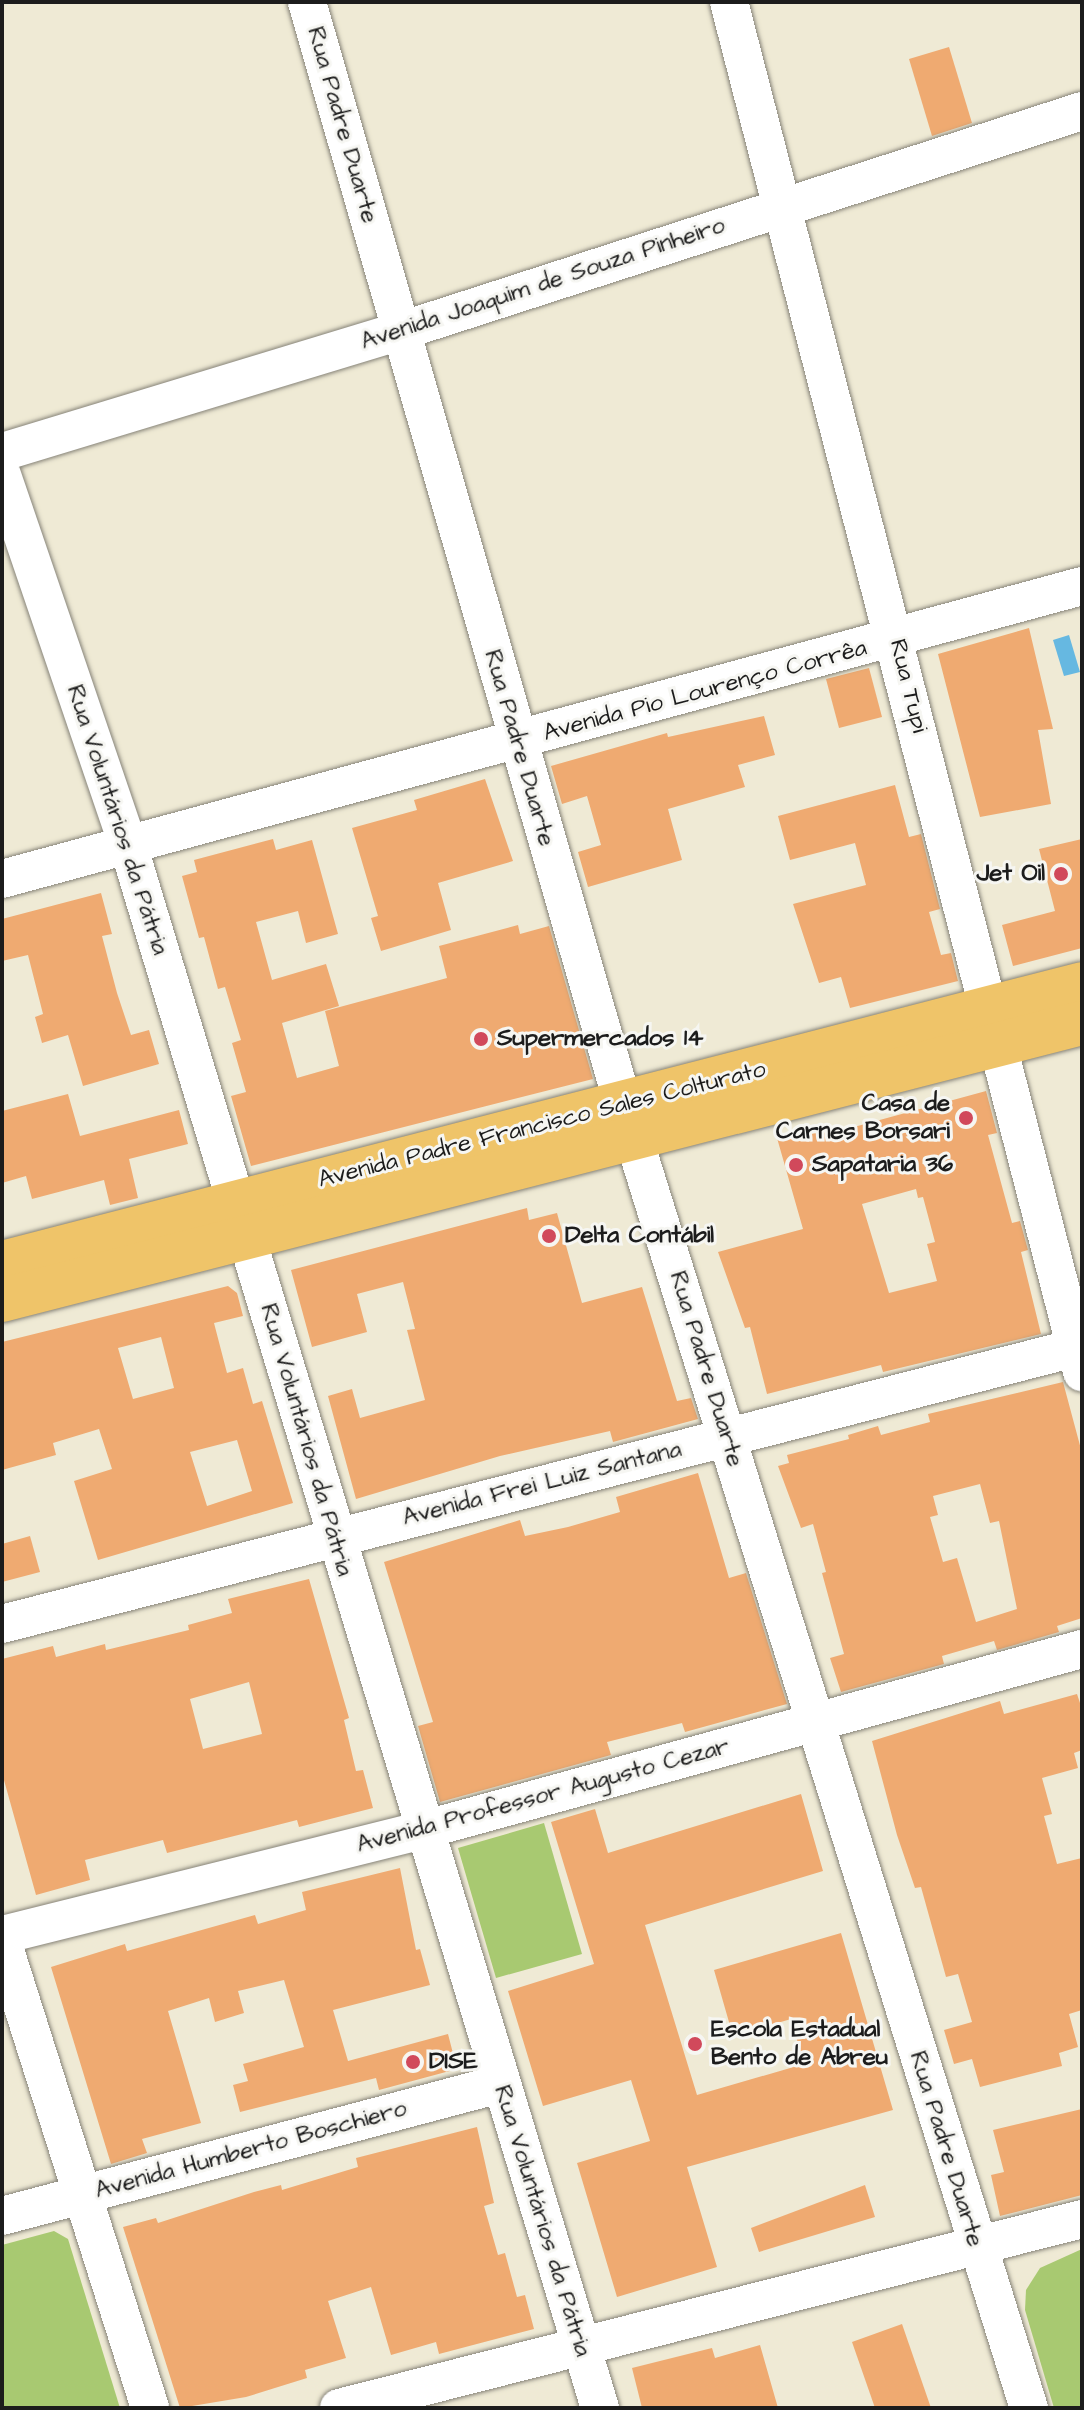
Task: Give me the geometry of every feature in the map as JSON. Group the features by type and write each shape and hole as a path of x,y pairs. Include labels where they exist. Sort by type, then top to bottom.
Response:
{"main road":[{"name":"Avenida Padre Francisco Sales Colturato","path":"2,1300 241,1221 996,1027 1082,984"},
{"name":"Avenida Padre Francisco Sales Colturato","path":"996,1027 1082,1023"},
{"name":"Avenida Padre Francisco Sales Colturato","path":"2,1263 241,1221"}],"street":[{"name":"Rua Padre Duarte","path":"307,2 517,743 629,1123 976,2246 1029,2408"},
{"name":"Rua Tupi","path":"729,2 1080,1355"},
{"name":"Avenida Joaquim de Souza Pinheiro","path":"2,452 401,331 782,205 1082,111"},
{"name":"Rua Voluntários da Pátria","path":"2,475 129,848 334,1536 600,2408"},
{"name":"Avenida Pio Lourenço Corrêa","path":"2,879 129,848 517,743 1082,586"},
{"name":"Avenida Frei Luiz Santana","path":"2,1624 334,1536 728,1437 1080,1355"},
{"name":"Avenida Professor Augusto Cezar","path":"2,1938 423,1830 1082,1649"},
{"path":"2,1938 150,2408"},
{"name":"Avenida Humberto Boschiero","path":"2,2216 500,2084"},
{"path":"339,2408 1082,2219"}],"green space":[{"path":"544,1823 582,1954 496,1978 458,1848"},
{"path":"54,2231 68,2239 120,2408 2,2408 2,2245"},
{"path":"1082,2249 1082,2408 1054,2408 1025,2310 1026,2290 1040,2268"}],"water":[{"path":"1069,635 1080,672 1064,676 1053,640"}],"building":[{"path":"949,47 972,123 932,136 909,59"},
{"path":"1029,628 1053,729 1038,730 1051,804 980,817 938,654"},
{"path":"869,668 882,717 839,728 826,679"},
{"path":"764,716 775,755 738,765 745,787 668,809 682,860 588,887 578,852 601,845 587,796 562,804 551,766 667,733 668,737"},
{"path":"485,779 513,861 438,883 451,930 381,951 371,918 378,916 352,828 417,810 414,800"},
{"path":"895,785 909,837 921,834 940,909 929,912 941,955 951,953 958,981 850,1008 841,977 819,983 793,904 866,885 855,843 790,860 778,816"},
{"path":"273,839 276,850 312,840 338,934 306,943 298,911 256,922 272,980 326,964 339,1006 282,1023 297,1078 339,1066 325,1011 447,978 439,946 518,925 520,934 549,926 593,1079 251,1166 231,1096 246,1092 232,1043 241,1040 225,987 218,989 204,937 199,938 182,876 197,872 194,860"},
{"path":"1082,839 1082,948 1013,966 1002,925 1055,911 1039,849"},
{"path":"101,893 112,934 102,936 131,1035 149,1030 159,1064 83,1086 68,1035 42,1043 35,1017 43,1014 28,955 2,961 2,919"},
{"path":"986,1091 997,1133 988,1135 1012,1223 1020,1221 1028,1250 1021,1252 1041,1334 883,1372 881,1365 767,1394 750,1327 745,1328 718,1252 803,1229 777,1138 843,1130","holes":["916,1189 918,1198 923,1197 935,1242 927,1244 937,1281 889,1293 862,1204"]},
{"path":"68,1094 80,1136 179,1110 188,1144 129,1159 138,1198 110,1205 104,1180 32,1199 26,1176 2,1183 2,1111"},
{"path":"527,1208 529,1220 557,1213 582,1303 642,1287 677,1401 691,1398 698,1419 613,1442 610,1431 500,1456 356,1499 328,1396 352,1389 360,1418 425,1400 407,1330 415,1329 403,1282 357,1294 367,1332 312,1347 291,1270"},
{"path":"228,1286 237,1293 243,1316 214,1323 227,1373 243,1368 253,1404 262,1401 293,1503 98,1560 74,1481 112,1469 99,1429 53,1443 56,1455 2,1470 2,1342","holes":["161,1337 174,1388 133,1399 118,1348","237,1440 252,1491 207,1506 190,1452"]},
{"path":"1063,1382 1082,1453 1082,1618 1057,1626 1059,1632 997,1650 994,1641 942,1656 944,1664 841,1692 830,1658 844,1654 822,1573 826,1572 813,1524 801,1528 778,1466 789,1463 787,1455 849,1439 848,1435 878,1426 881,1435 930,1422 928,1414","holes":["980,1484 990,1523 999,1521 1017,1609 976,1622 957,1558 943,1562 930,1517 938,1515 933,1496"]},
{"path":"698,1473 729,1578 746,1573 787,1704 685,1732 682,1723 607,1742 611,1755 440,1802 418,1726 433,1722 384,1562 520,1520 525,1536 568,1527 620,1512 616,1497"},
{"path":"30,1536 40,1572 2,1582 2,1544"},
{"path":"309,1579 349,1718 344,1720 356,1771 363,1770 373,1808 299,1827 297,1820 167,1853 163,1840 85,1860 90,1880 36,1895 2,1773 2,1659 53,1646 56,1657 105,1644 106,1650 189,1630 188,1625 232,1613 228,1599","holes":["249,1682 262,1734 203,1749 190,1699"]},
{"path":"1077,1694 1082,1709 1082,1750 1074,1753 1078,1768 1042,1778 1052,1814 1044,1816 1057,1864 1082,1858 1082,2010 1069,2014 1078,2047 1059,2053 1062,2066 980,2087 972,2059 954,2064 944,2030 972,2022 958,1974 946,1977 921,1887 915,1888 897,1835 872,1741 1000,1701 1004,1714"},
{"path":"801,1794 823,1871 645,1925 697,2095 804,2064 791,2019 733,2036 714,1970 841,1933 893,2110 687,2167 717,2267 617,2297 577,2163 650,2141 631,2080 543,2106 508,1991 594,1964 551,1822 595,1809 608,1853"},
{"path":"400,1868 416,1950 420,1949 430,1985 333,2010 348,2061 448,2034 457,2069 379,2090 376,2078 240,2112 233,2085 248,2081 243,2064 304,2047 284,1980 238,1991 244,2013 215,2022 209,1998 168,2011 201,2123 142,2139 147,2153 111,2164 51,1967 125,1944 127,1951 255,1915 258,1924 306,1910 302,1892"},
{"path":"1082,2109 1082,2195 1000,2216 991,2175 1004,2172 993,2130"},
{"path":"477,2127 494,2203 484,2206 498,2255 505,2253 517,2297 525,2295 534,2329 439,2354 436,2342 391,2355 371,2287 328,2301 346,2358 305,2370 307,2378 246,2397 180,2408 123,2227 156,2218 158,2223 281,2185 282,2190 358,2167 356,2158"},
{"path":"865,2185 875,2217 759,2252 751,2228"},
{"path":"902,2324 931,2408 875,2408 852,2342"},
{"path":"760,2345 778,2408 642,2408 632,2368 712,2348 715,2358"}],"place":[{"name":"Jet Oil","path":"1061,874"},
{"name":"Supermercados 14","path":"481,1039"},
{"name":"Casa de Carnes Borsari","path":"966,1118"},
{"name":"Sapataria 36","path":"796,1165"},
{"name":"Delta Contábil","path":"549,1236"},
{"name":"Escola Estadual Bento de Abreu","path":"695,2044"},
{"name":"DISE","path":"413,2062"}]}
